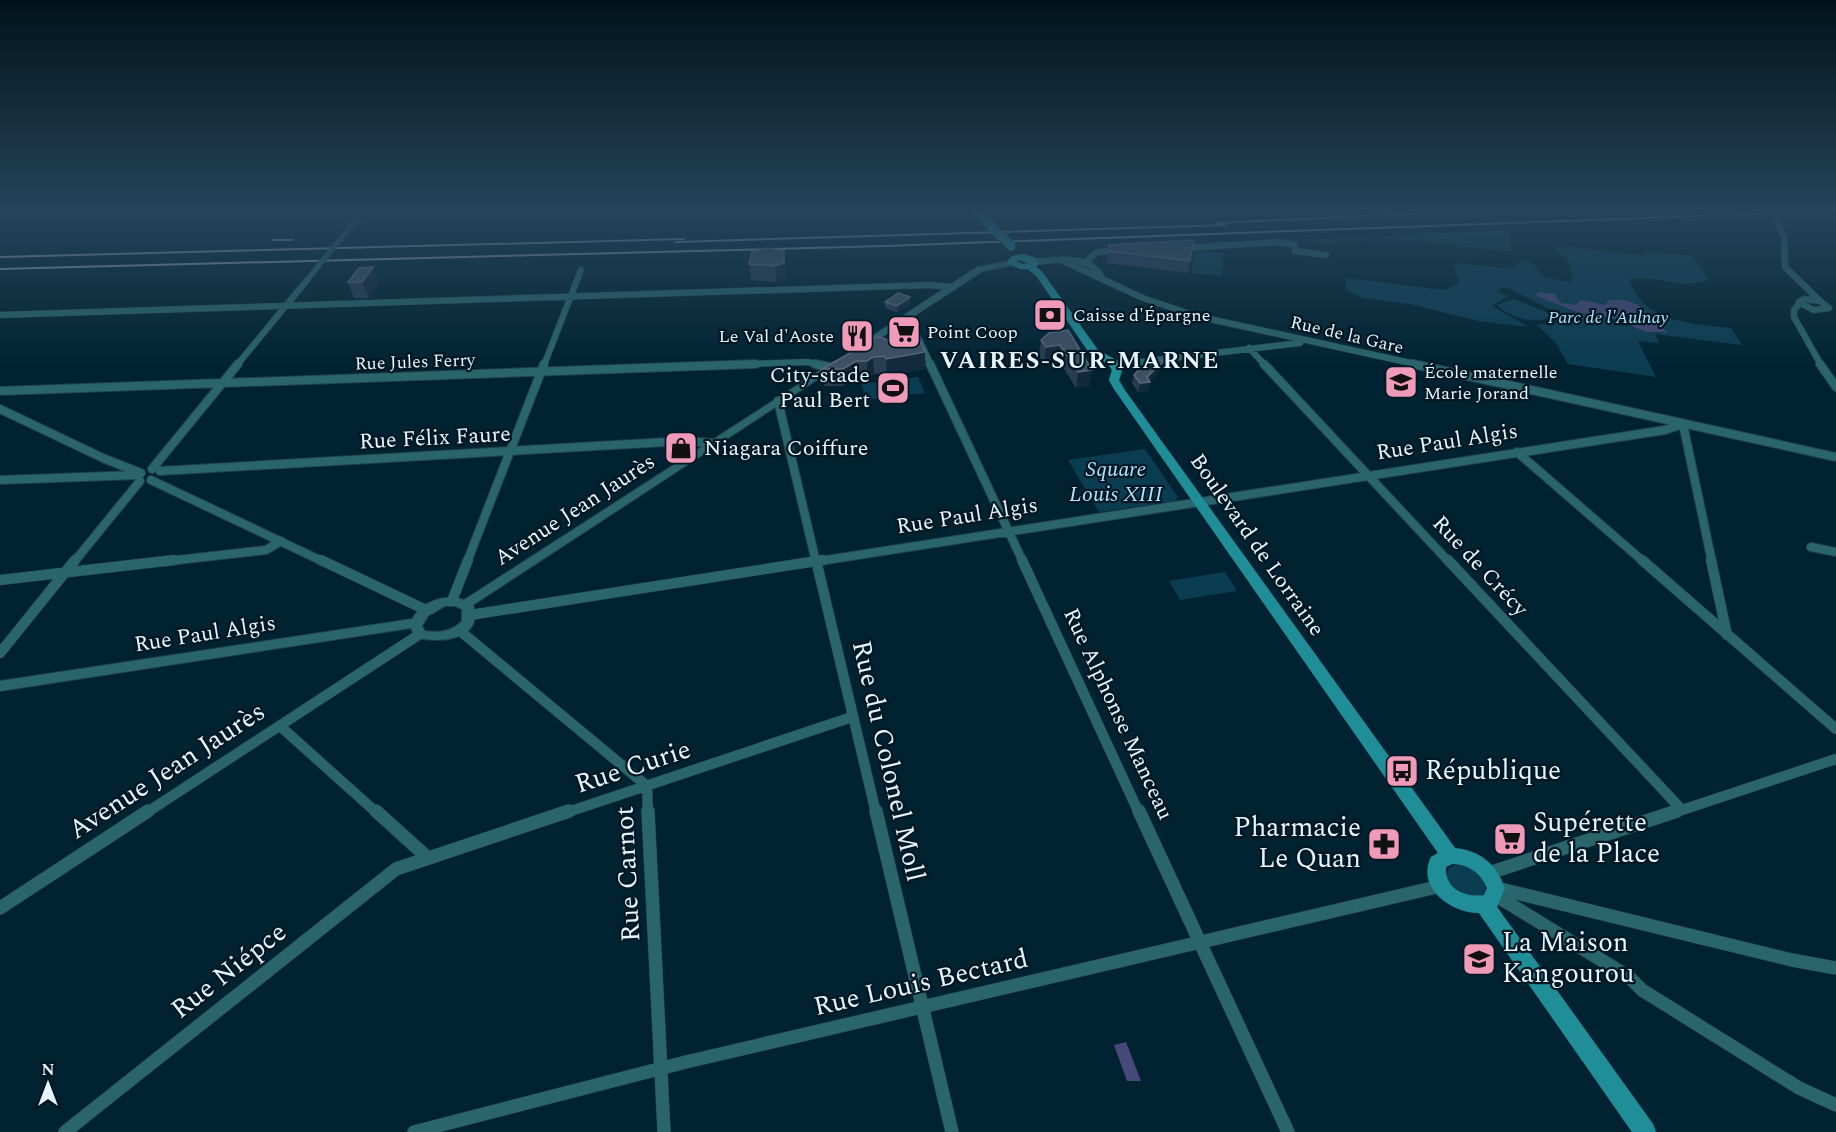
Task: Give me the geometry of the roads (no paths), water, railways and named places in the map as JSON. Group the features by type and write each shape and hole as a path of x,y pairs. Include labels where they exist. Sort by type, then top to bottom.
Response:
{"main road":[{"path":"1032,264 1094,352 1115,365"},
{"name":"Boulevard de Lorraine","path":"1115,365 1117,370 1114,381 1450,856"},
{"path":"1491,890 1466,904 1441,886 1435,870 1437,863 1450,856 1474,861 1645,1132"}],"street":[{"path":"151,480 156,470 222,384 320,264"},
{"name":"Avenue Jean Jaurès","path":"468,610 713,443 849,354 985,267 999,264"},
{"name":"Rue de la Gare","path":"1069,264 1143,298 1176,310 1307,342 1836,457"},
{"name":"Rue de la Gare","path":"1091,264 1097,268 1103,279"},
{"path":"1785,264 1785,267 1803,286 1829,309 1795,314"},
{"path":"452,601 581,270"},
{"path":"0,315 929,285 953,287"},
{"path":"1803,286 1801,301 1794,310 1795,314 1804,338 1836,387"},
{"path":"1801,301 1820,301"},
{"path":"1801,301 1816,310"},
{"name":"Rue Alphonse Manceau","path":"908,316 1288,1132"},
{"path":"1269,346 1273,341 1271,333"},
{"path":"1115,365 1307,342"},
{"name":"Rue de Crécy","path":"1249,348 1682,810"},
{"name":"Rue Jules Ferry","path":"0,391 807,362 830,367"},
{"name":"Rue du Colonel Moll","path":"778,401 952,1132"},
{"path":"0,409 426,610 452,601 468,610 467,623 459,630"},
{"path":"1683,424 1727,635"},
{"name":"Rue Paul Algis","path":"468,610 816,561 1517,453 1683,424"},
{"name":"Rue Félix Faure","path":"156,470 685,441 713,443"},
{"path":"1517,453 1836,729"},
{"path":"0,480 88,474 140,476 156,470"},
{"path":"0,653 140,476"},
{"path":"0,580 266,550 281,541"},
{"path":"1811,547 1836,552"},
{"path":"418,628 426,610"},
{"name":"Avenue Jean Jaurès","path":"0,908 280,726 418,628"},
{"name":"Rue Paul Algis","path":"0,686 418,628 438,637 459,630"},
{"name":"Rue Carnot","path":"459,630 647,786 664,1132"},
{"name":"Rue Curie","path":"428,858 852,717"},
{"path":"280,726 428,858"},
{"path":"1491,890 1682,810 1836,759"},
{"name":"Rue Niépce","path":"65,1132 396,869 428,858"},
{"name":"Rue Louis Bectard","path":"414,1132 661,1068 1441,886"},
{"path":"1491,890 1539,898 1792,960 1836,968"},
{"path":"1491,890 1629,977 1642,990 1799,1088 1836,1105"},
{"path":"1532,917 1530,903 1539,898"}],"railway":[{"path":"0,269 199,264"}],"place":[{"name":"Caisse d'Épargne","path":"1050,315"},
{"name":"Point Coop","path":"904,332"},
{"name":"Le Val d'Aoste","path":"857,336"},
{"name":"École maternelle Marie Jorand","path":"1401,382"},
{"name":"City-stade Paul Bert","path":"893,388"},
{"name":"Niagara Coiffure","path":"681,448"},
{"name":"République","path":"1402,771"},
{"name":"Supérette de la Place","path":"1510,839"},
{"name":"Pharmacie Le Quan","path":"1384,844"},
{"name":"La Maison Kangourou","path":"1479,959"}],"district":[{"name":"VAIRES-SUR-MARNE","path":"1080,361"}],"park label":[{"name":"Parc de l'Aulnay","path":"1608,317"},
{"name":"Square Louis XIII","path":"1116,482"}]}
